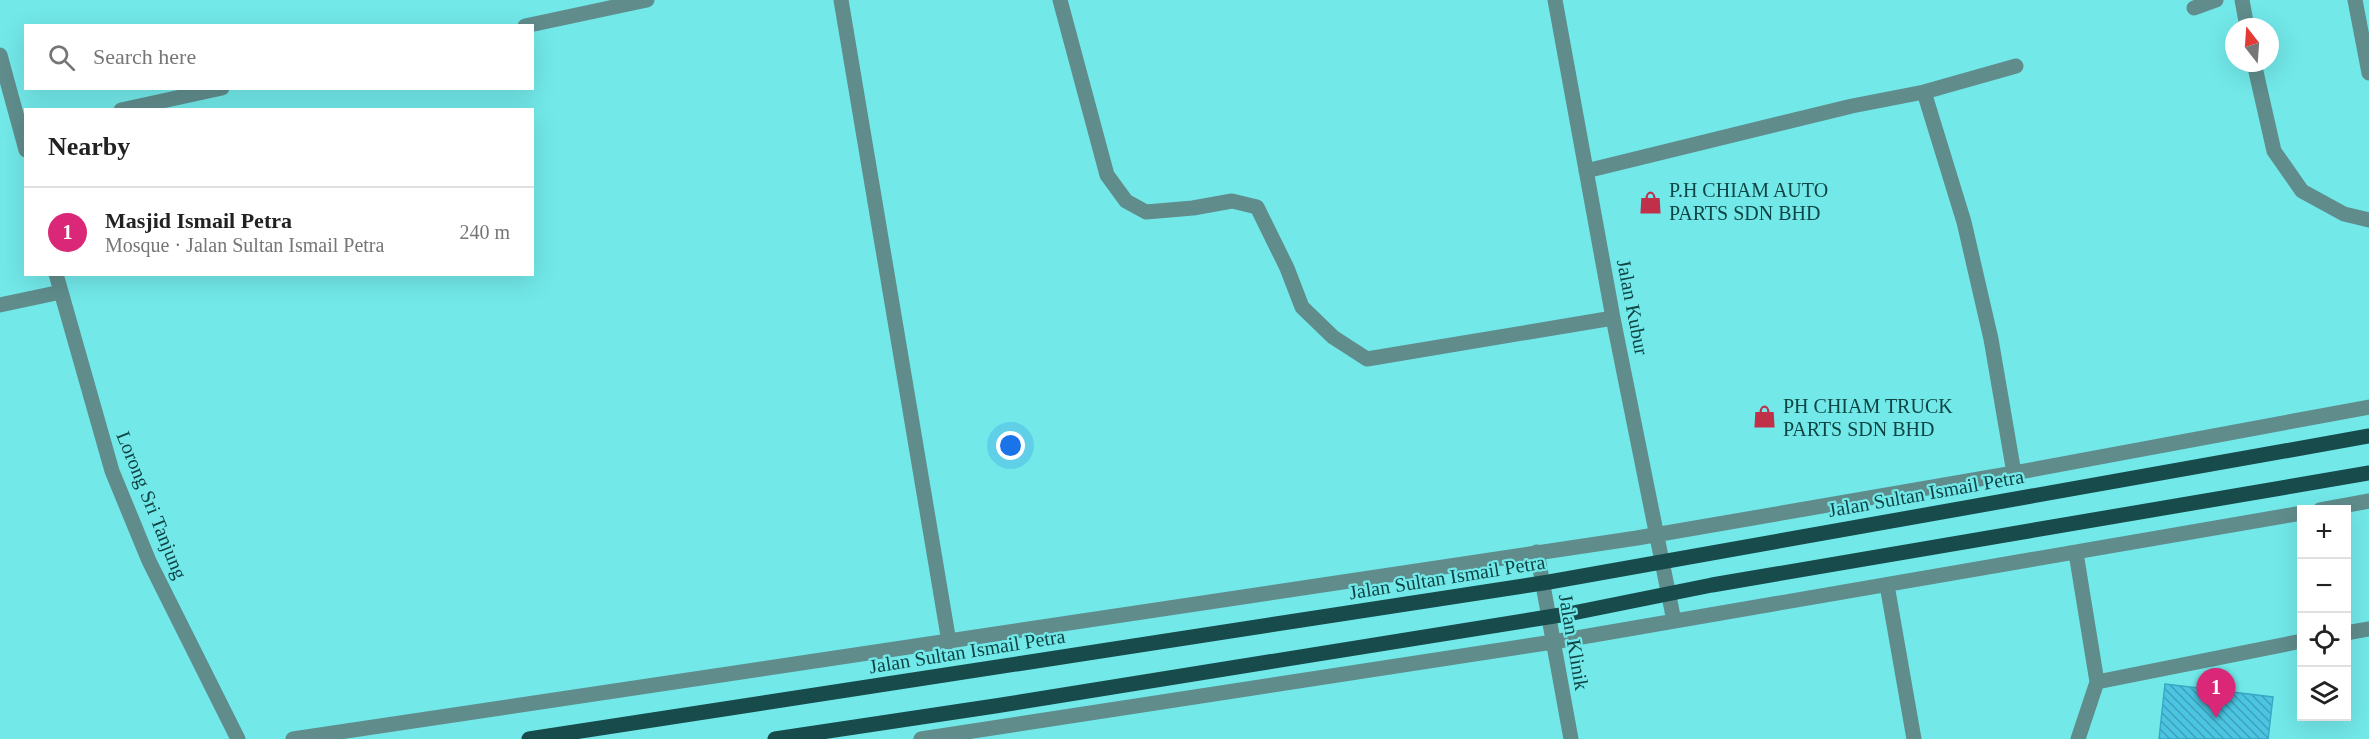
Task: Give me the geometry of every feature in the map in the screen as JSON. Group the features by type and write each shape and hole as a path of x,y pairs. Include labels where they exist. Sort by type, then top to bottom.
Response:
{"main road":[{"name":"Jalan Sultan Ismail Petra","path":"529,739 1549,582 2369,436"},
{"path":"775,739 1573,614 1712,585 2369,473"}],"street":[{"path":"534,24 647,0"},
{"path":"841,0 949,642"},
{"path":"1060,0 1107,175 1126,201 1146,212 1193,208 1232,201 1257,207 1287,268 1302,307 1333,337 1367,359 1612,318"},
{"name":"Jalan Kubur","path":"1554,0 1612,318 1674,621"},
{"path":"2193,8 2216,0"},
{"path":"2242,0 2245,18"},
{"path":"2355,0 2369,73"},
{"path":"0,55 23,130"},
{"path":"1586,171 1852,106 1924,92 2016,66"},
{"path":"2256,72 2274,152 2302,190 2344,214 2369,220"},
{"path":"130,108 213,90"},
{"path":"1924,92 1964,222 1991,339 2014,473"},
{"name":"Lorong Sri Tanjung","path":"57,276 112,471 149,561 238,739"},
{"path":"0,305 61,292"},
{"path":"292,739 1658,534 2014,473 2369,407"},
{"path":"2347,505 2369,501"},
{"path":"921,739 1553,642 2297,514"},
{"name":"Jalan Klinik","path":"1537,552 1571,739"},
{"path":"2076,553 2097,682 2078,739"},
{"path":"1887,585 1914,739"},
{"path":"2351,632 2369,628"},
{"path":"2097,682 2297,642"}],"building":[{"path":"2165,684 2273,697 2268,739 2159,739"}],"place":[{"name":"P.H CHIAM AUTO PARTS SDN BHD","path":"1651,202"},
{"name":"PH CHIAM TRUCK PARTS SDN BHD","path":"1765,417"},
{"name":"Masjid Ismail Petra","path":"2216,718"}]}
